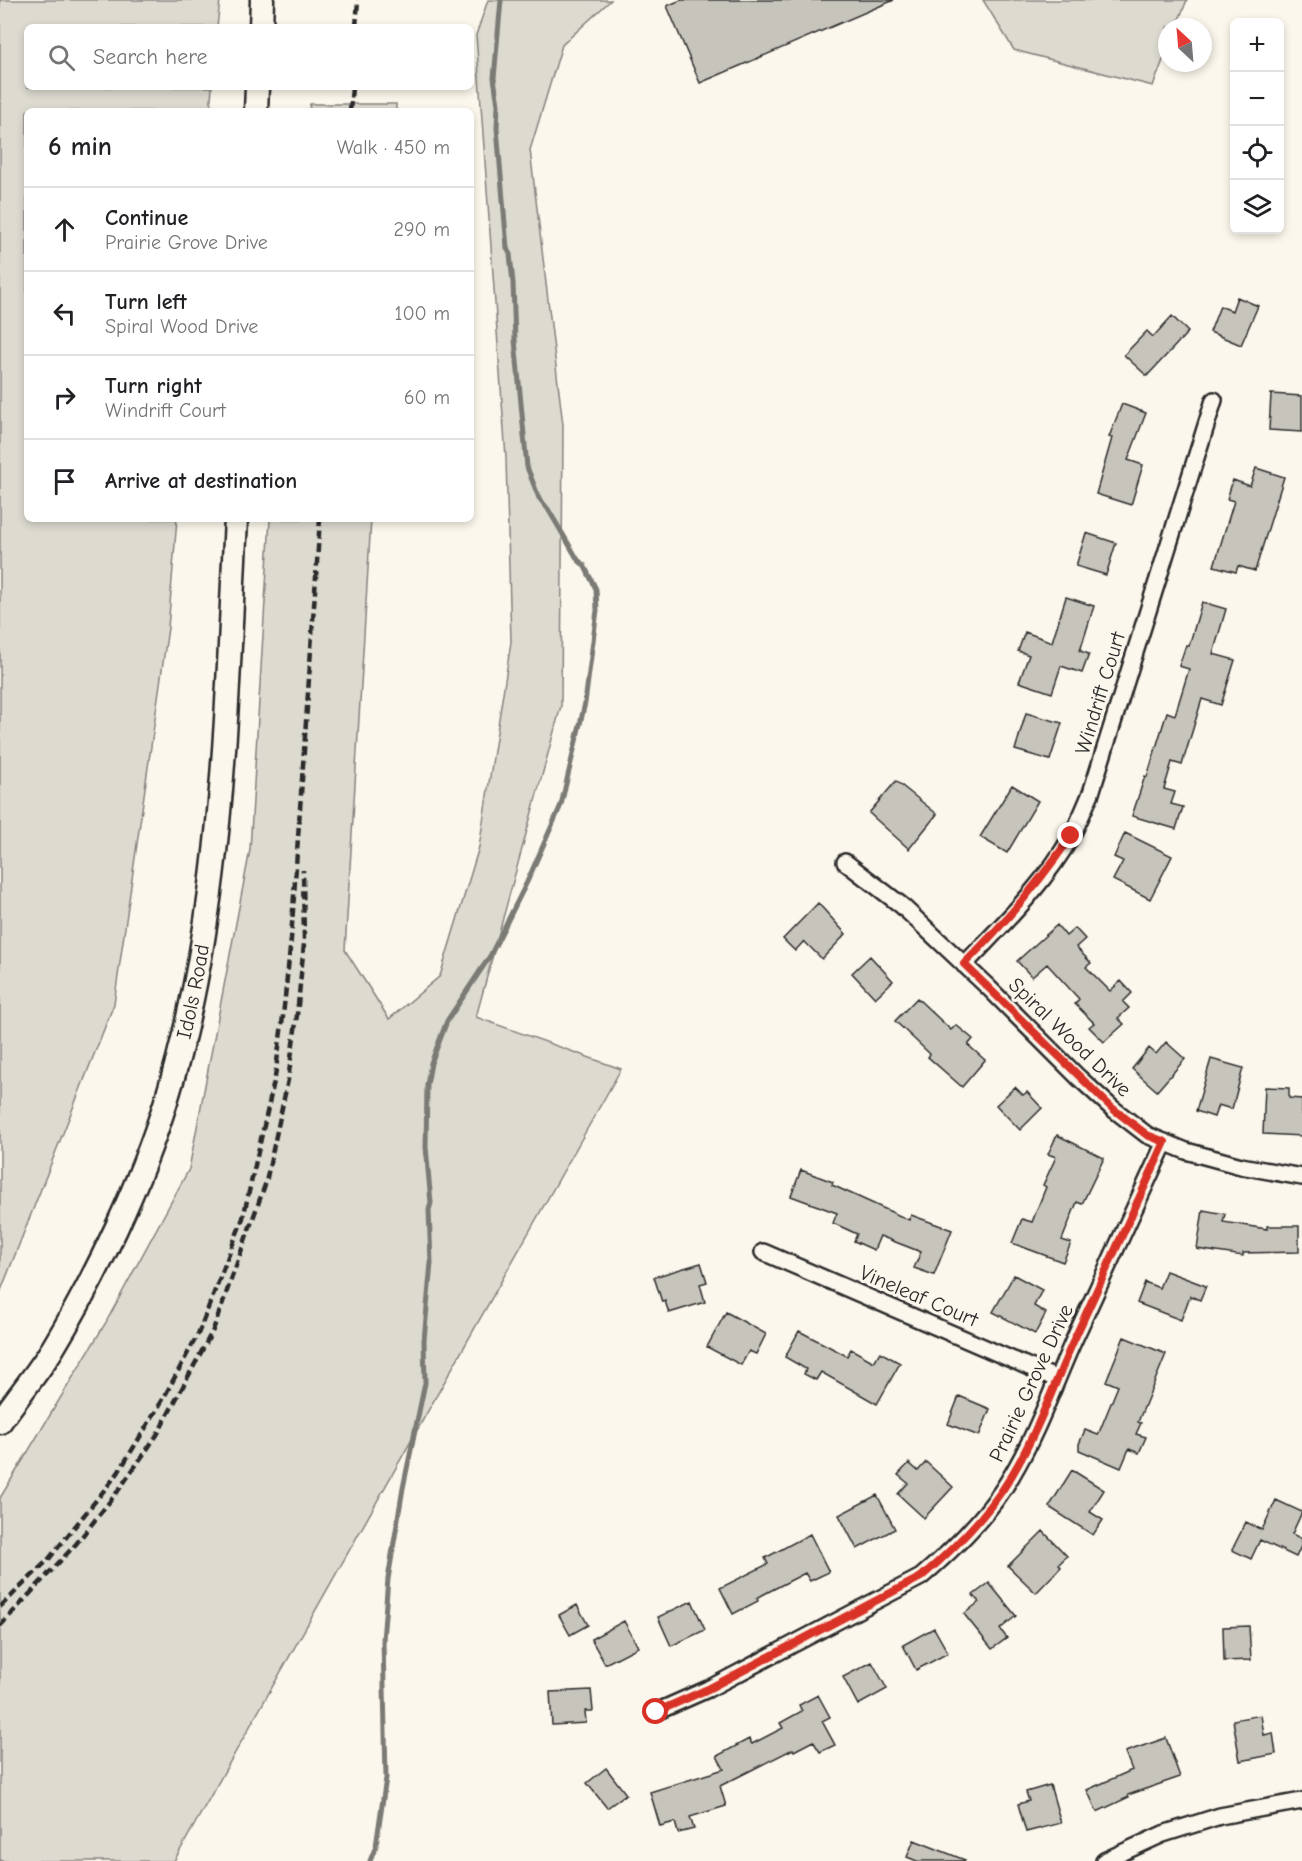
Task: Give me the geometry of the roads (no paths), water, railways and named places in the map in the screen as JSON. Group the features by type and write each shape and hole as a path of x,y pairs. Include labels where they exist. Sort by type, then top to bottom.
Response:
{"main road":[{"path":"261,24 262,0"},
{"path":"256,108 257,90"},
{"name":"Idols Road","path":"0,1422 52,1349 131,1195 166,1102 194,996 213,869 224,755 236,522"}],"street":[{"name":"Windrift Court","path":"964,964 996,932 1044,876 1071,836 1091,793 1214,400"},
{"name":"Spiral Wood Drive","path":"844,862 901,905 1112,1108 1147,1135 1186,1151 1241,1166 1302,1177"},
{"name":"Prairie Grove Drive","path":"656,1712 708,1689 921,1577 945,1557 982,1517 1011,1477 1033,1437 1165,1142"},
{"name":"Vineleaf Court","path":"764,1252 1057,1379"},
{"path":"1104,1861 1163,1834 1220,1816 1302,1801"}],"waterway":[{"path":"370,1861 376,1846 386,1778 383,1640 388,1579 403,1488 425,1383 424,1340 431,1263 429,1210 431,1203 426,1147 427,1085 431,1063 447,1021 490,956 527,882 561,805 585,703 597,610 596,589 584,565 578,560 539,498 527,467 494,78 501,0"}],"railway":[{"path":"356,24 358,0"},
{"path":"350,108 352,90"},
{"path":"0,1607 48,1560 118,1473 162,1401 198,1334 243,1218 275,1077 283,1016 291,939 320,522"},
{"path":"0,1626 76,1544 118,1491 157,1435 213,1330 266,1182 288,1080 304,944 303,870"}]}
